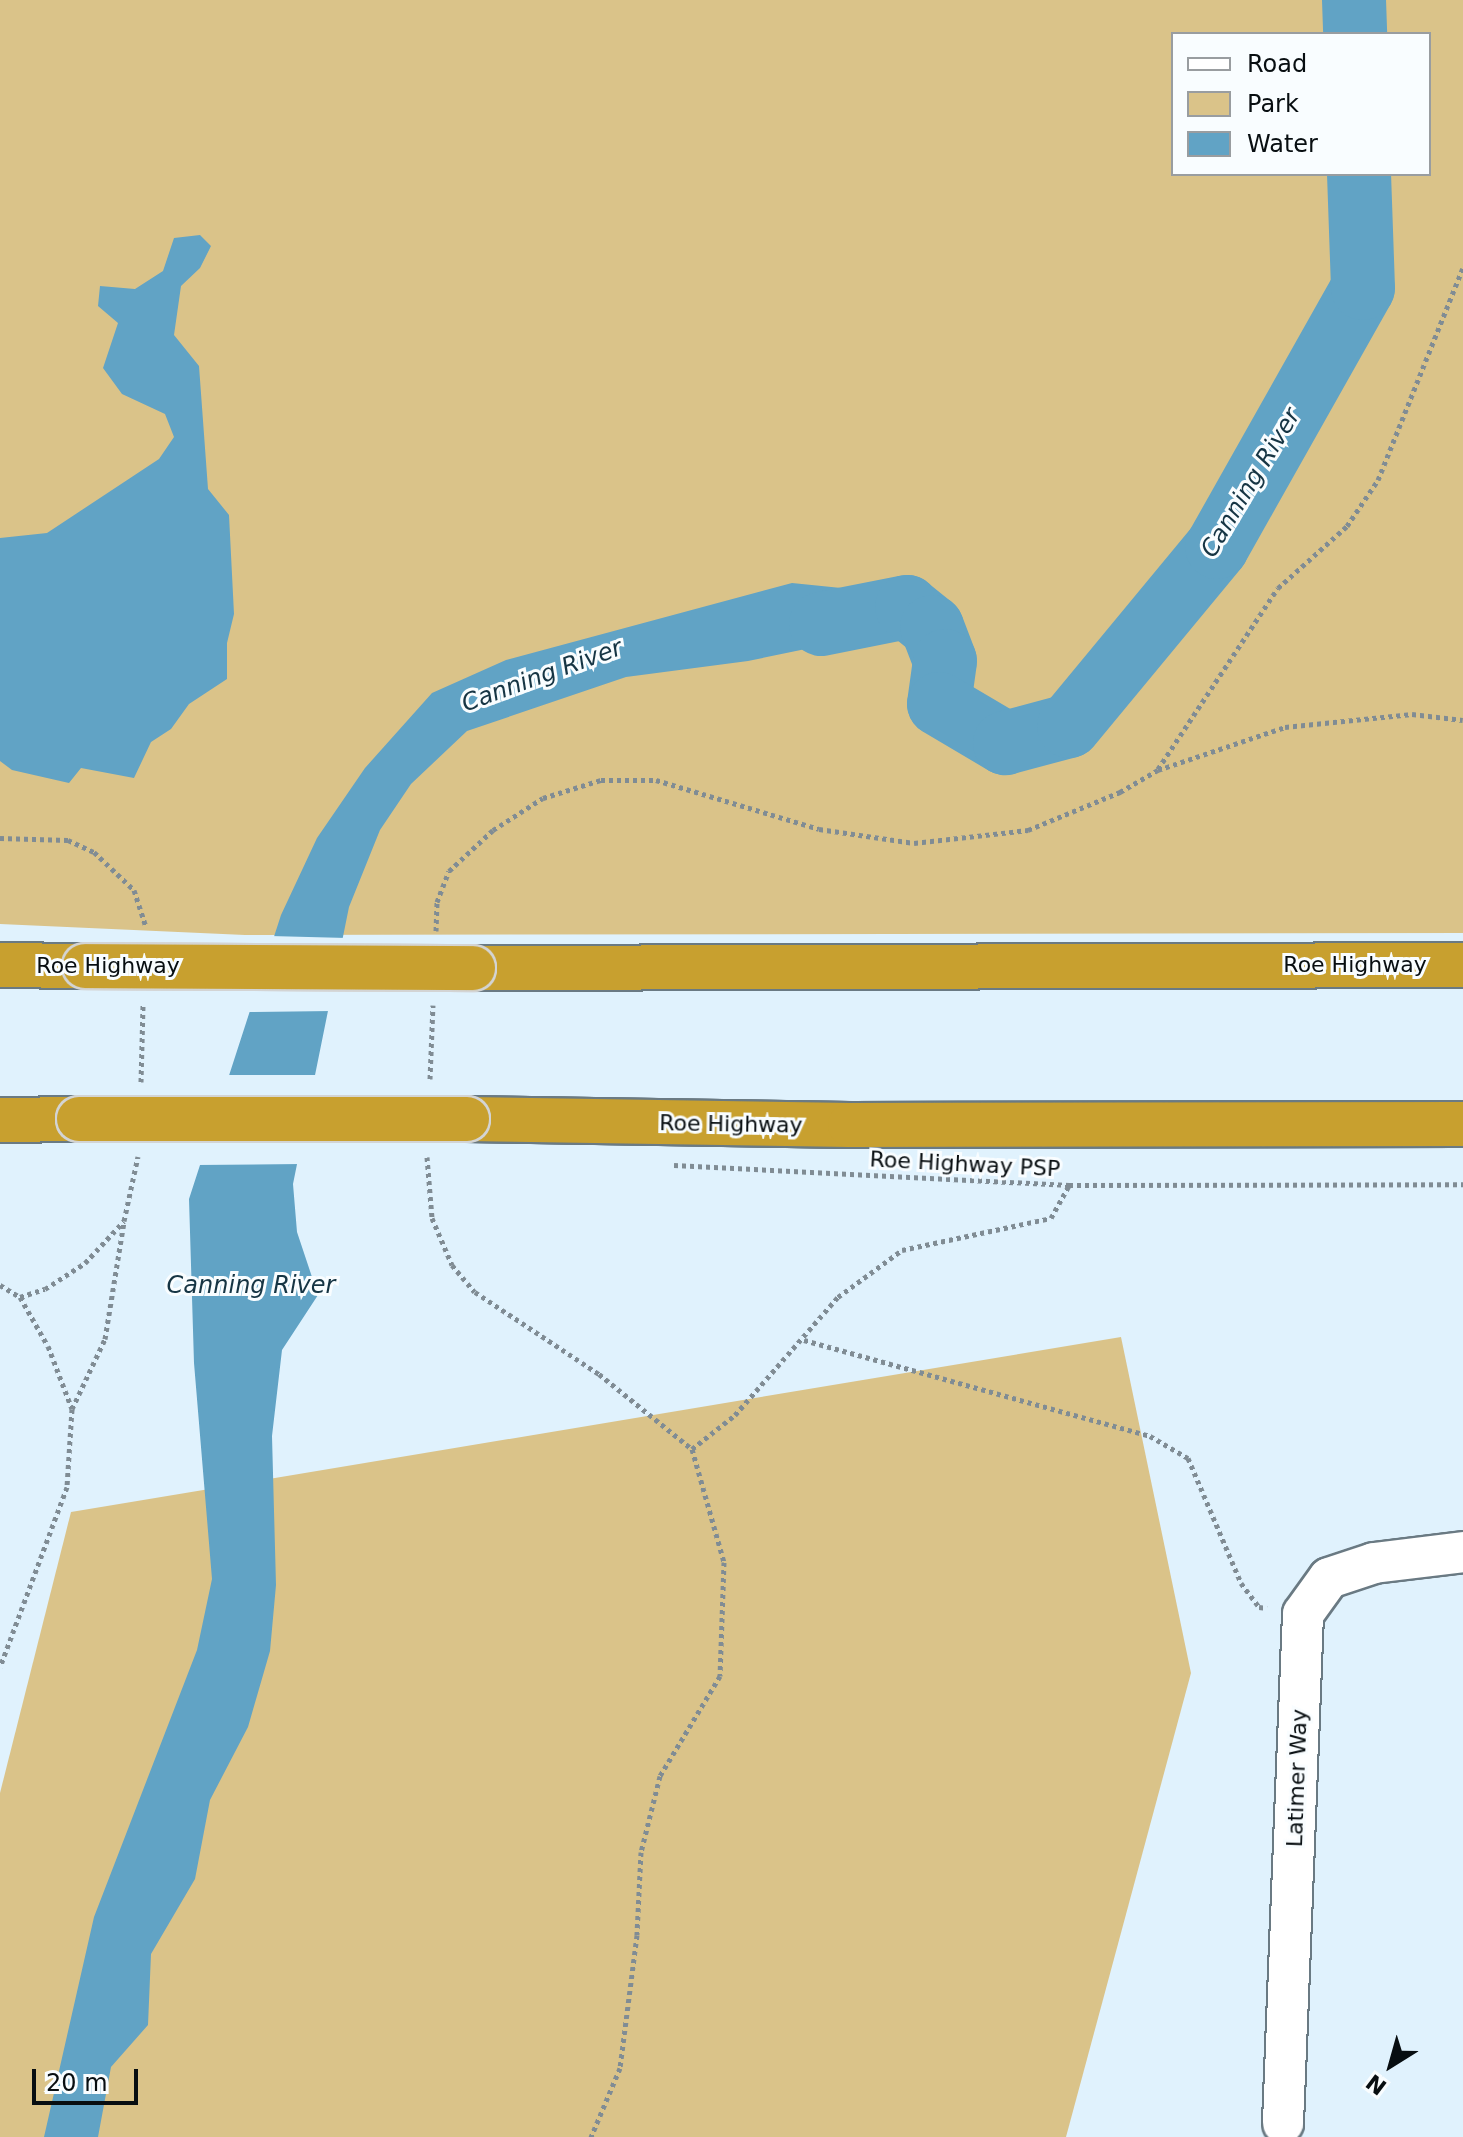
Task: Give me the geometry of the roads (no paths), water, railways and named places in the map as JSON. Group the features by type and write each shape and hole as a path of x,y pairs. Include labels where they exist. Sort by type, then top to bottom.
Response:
{"highway":[{"name":"Roe Highway","path":"0,965 473,968 1463,965"},
{"name":"Roe Highway","path":"0,1120 467,1119 850,1125 1463,1124"}],"street":[{"name":"Latimer Way","path":"1283,2123 1303,1614 1329,1578 1374,1563 1463,1552"}],"water":[{"path":"200,235 211,246 200,268 181,286 174,335 199,366 208,489 229,515 234,614 227,643 227,679 189,704 171,729 151,742 134,778 81,768 69,783 12,770 0,761 0,538 47,533 159,459 174,437 165,414 122,394 103,368 118,323 98,306 100,286 135,289 163,271 174,238"},
{"name":"Canning River","path":"792,583 851,589 907,607 859,638 748,661 626,677 467,731 411,784 380,830 349,907 293,1184 297,1232 318,1295 282,1350 272,1436 276,1585 270,1651 248,1727 210,1800 195,1879 151,1954 148,2025 111,2067 98,2137 44,2137 94,1917 197,1650 212,1579 194,1363 189,1199 281,915 317,838 365,768 432,693 506,660"}],"waterway":[{"name":"Canning River","path":"1354,0 1355,32"},
{"name":"Canning River","path":"821,624 907,607 932,627 945,661 939,704 1005,743 1069,726 1217,547 1363,288 1359,176"}]}
